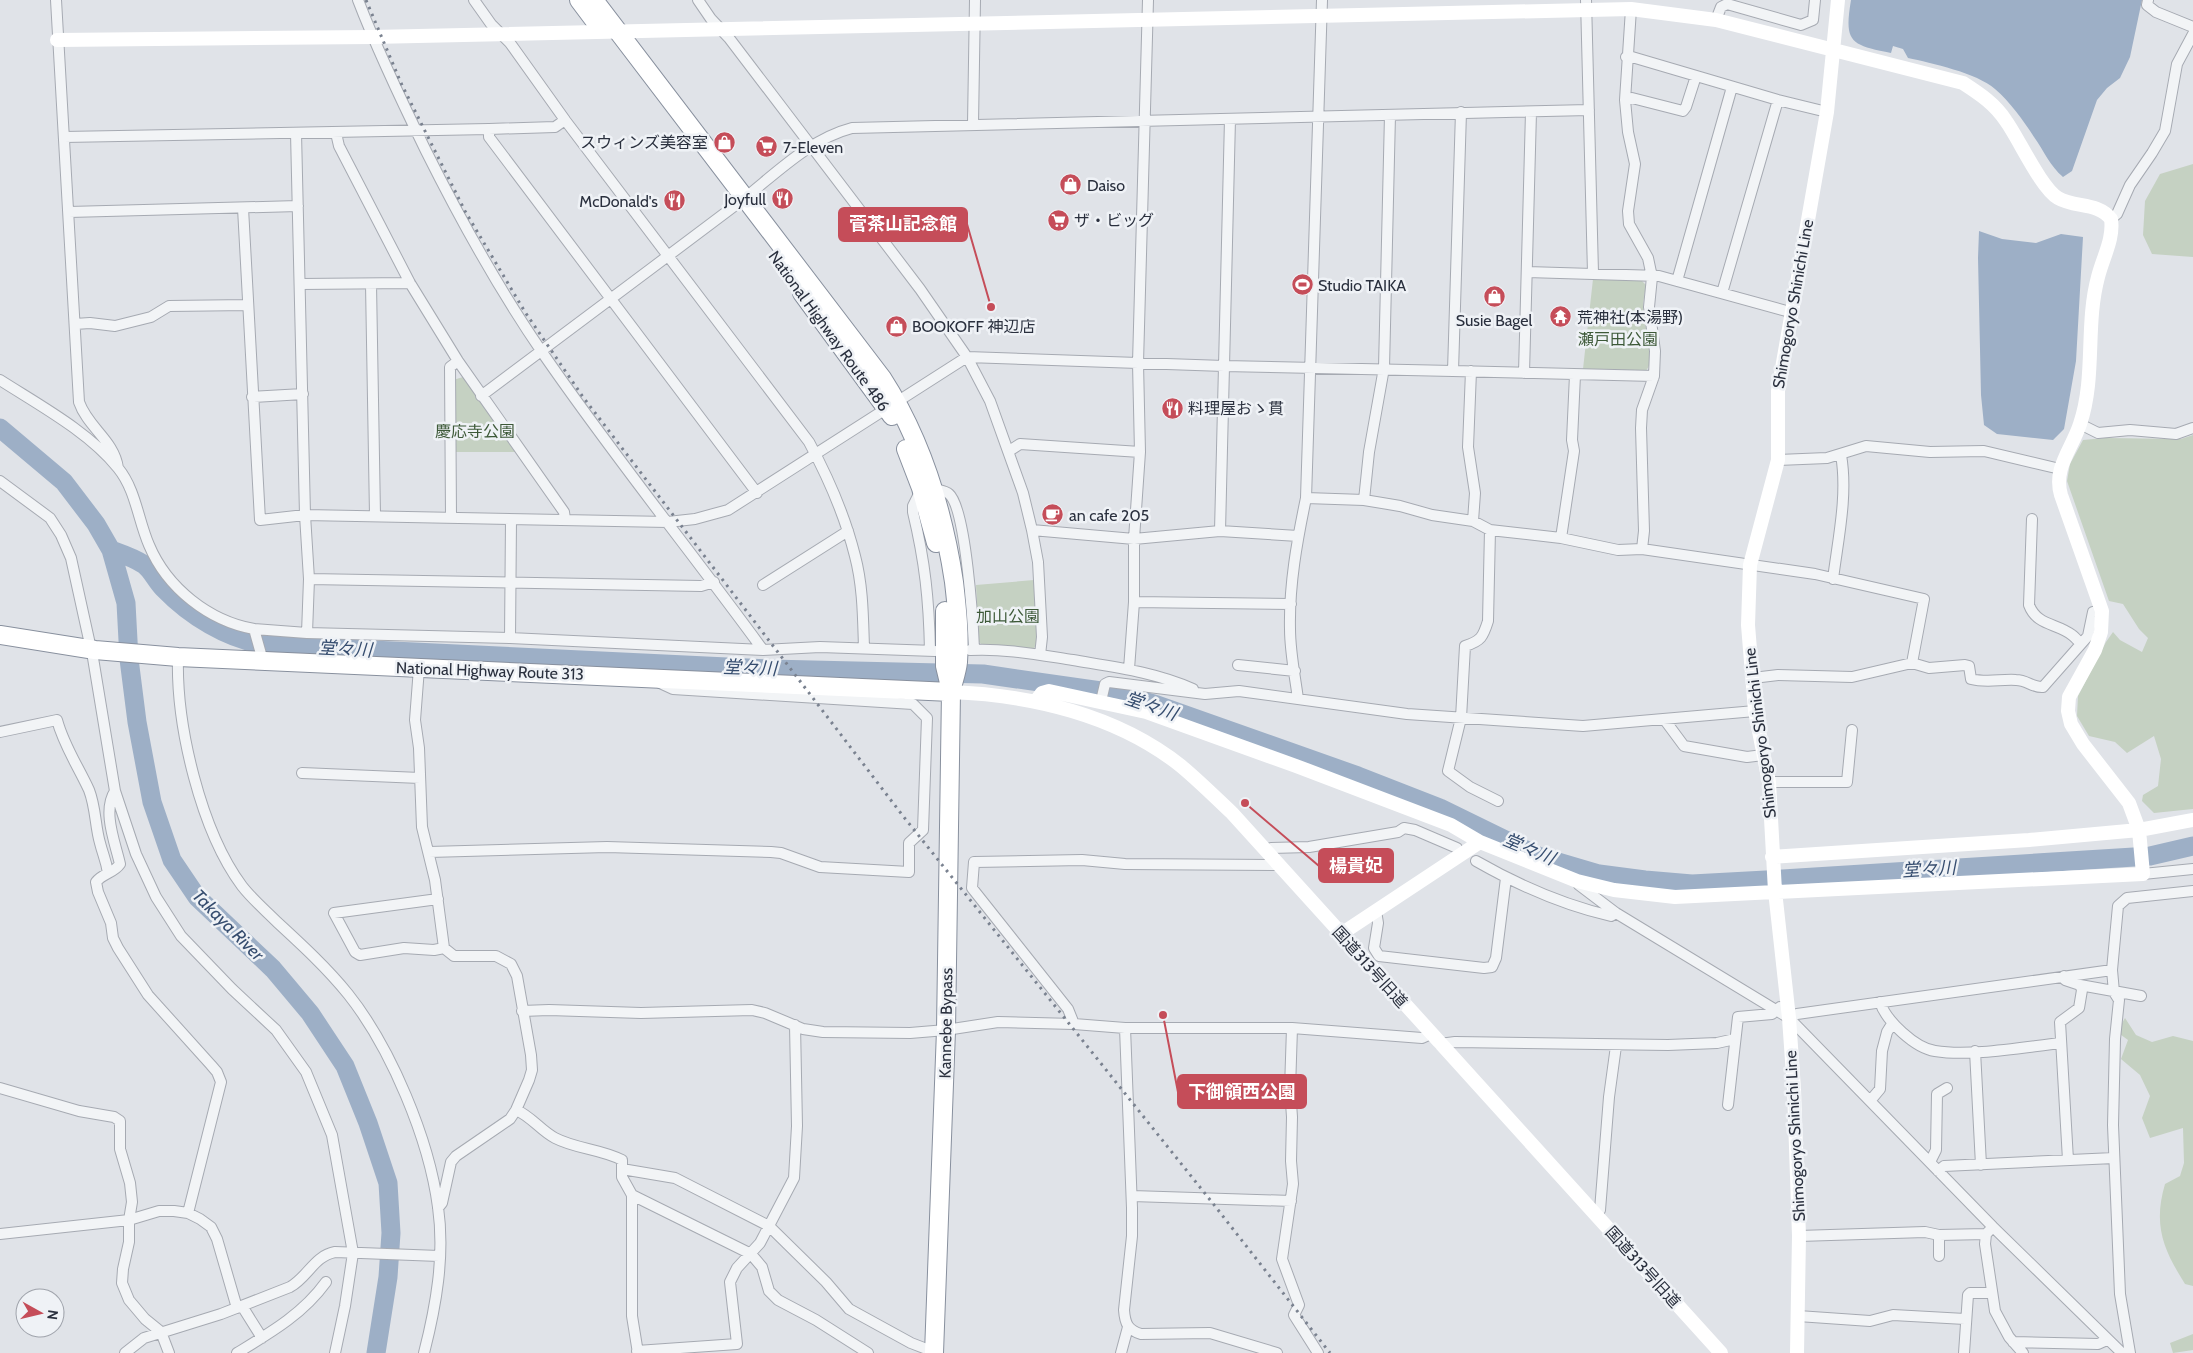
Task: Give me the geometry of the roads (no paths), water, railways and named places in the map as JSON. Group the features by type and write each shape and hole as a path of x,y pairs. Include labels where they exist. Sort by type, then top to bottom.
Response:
{"highway":[{"name":"National Highway Route 486","path":"579,0 611,32 740,201 882,378 893,405 911,430 928,489 949,549 958,612 951,677"},
{"name":"National Highway Route 486","path":"594,0 611,32"},
{"name":"National Highway Route 313","path":"0,636 93,649 174,657 261,656 419,668 647,678 951,677"},
{"name":"Kannebe Bypass","path":"935,1353 946,1030 951,677"}],"street":[{"path":"56,0 80,402 84,415 112,446 118,468"},
{"path":"358,0 372,37 462,222 542,351 763,650"},
{"path":"474,0 491,24 510,43 565,120 809,442 834,489 856,558 862,604 864,648"},
{"path":"698,0 920,289 967,357 990,401 1023,493 1032,530 1038,562 1042,637 1040,655"},
{"path":"973,124 975,0"},
{"path":"1129,669 1134,602 1134,539 1140,452 1138,363 1148,0"},
{"path":"1298,699 1290,631 1290,604 1298,536 1306,498 1322,0"},
{"path":"1716,20 1721,7 1727,4 1801,25 1813,20 1815,0"},
{"name":"Shimogoryo Shinichi Line","path":"1797,1353 1799,1236 1794,1089 1789,1018 1782,1006 1769,782 1755,711 1748,625 1750,565 1778,460 1778,391 1790,312 1827,112 1838,0"},
{"path":"2148,0 2147,5 2156,12 2193,27"},
{"path":"57,40 372,37 720,28 1148,21 1586,6 1631,9 1716,20 1963,83 1988,100 2006,120 2042,182 2057,198 2103,210 2111,218 2112,234 2096,283 2086,401 2080,424 2060,469 2058,487 2102,611 2101,632 2095,650 2069,697 2068,711 2071,724 2082,744 2129,803 2138,830 2143,871"},
{"path":"1586,6 1593,273"},
{"path":"1631,9 1626,57 1625,100 1628,132 1635,164 1628,211 1629,224 1648,258 1652,277 1649,307 1655,350 1654,376 1642,410 1644,531 1642,549"},
{"path":"2111,218 2117,214 2130,185 2165,130 2177,64 2193,34"},
{"path":"1626,57 1632,57 1778,100 1827,112"},
{"path":"1625,100 1632,98 1683,111 1696,76"},
{"path":"1677,281 1732,87"},
{"path":"1722,293 1778,100"},
{"path":"481,396 811,146 836,132 852,128 973,124 1145,122 1589,110"},
{"path":"1453,371 1461,112"},
{"path":"1524,373 1532,112"},
{"path":"1364,500 1369,452 1384,368 1390,115"},
{"path":"1220,531 1230,119"},
{"path":"64,138 555,127 565,120"},
{"path":"489,129 489,137 757,493"},
{"path":"296,133 305,515 309,579 308,633"},
{"path":"336,133 339,146 410,282 458,361 564,512 565,519"},
{"path":"69,212 298,206"},
{"path":"243,208 260,520 305,515 668,522 695,519 728,510 757,493 967,357 1224,366 1384,368 1654,376"},
{"path":"1527,272 1659,276 1790,312"},
{"path":"301,284 410,282"},
{"path":"372,284 375,515"},
{"path":"75,324 90,323 115,326 151,317 169,306 248,305"},
{"path":"451,517 450,367 458,361"},
{"path":"1471,371 1468,447 1475,493 1473,521"},
{"path":"1561,538 1574,451 1572,440 1575,375"},
{"path":"0,380 66,423 93,444 118,468 128,483 134,497 149,546 158,563 190,600 220,620 255,633 510,638 763,650 864,648 932,651 929,600 924,564 913,512 913,506 928,489 948,493 953,499 961,528 970,583 972,649 1040,655 1129,669 1170,679 1205,694"},
{"path":"252,397 303,394"},
{"path":"2080,424 2098,433 2130,430 2176,434 2193,428"},
{"path":"1009,451 1020,444 1140,452"},
{"path":"1778,460 1826,458 1866,446 1930,452 1984,451 2060,469"},
{"path":"1833,579 1842,508 1843,467 1841,455"},
{"path":"0,482 50,518 61,535 71,558 93,649 115,790 136,854 156,897 181,936 232,989 276,1030 306,1072 332,1135 355,1253 335,1353"},
{"path":"1306,498 1364,500 1400,506 1432,515 1473,521 1490,530 1561,538 1618,550 1642,549 1815,574 1924,599 1912,663"},
{"path":"2032,519 2029,605 2038,620 2071,634 2080,644"},
{"path":"510,638 511,520"},
{"path":"1032,530 1134,539 1220,531 1298,536"},
{"path":"1490,530 1488,621 1484,633 1478,642 1465,646 1461,718 1448,771 1470,787 1498,801"},
{"path":"762,585 848,531"},
{"path":"309,579 701,586 714,582"},
{"path":"1134,602 1290,604"},
{"path":"1753,678 1778,675 1852,678 1912,663 1930,668 1965,664 1969,666 1971,679 1981,682 2018,680 2034,688 2043,687 2088,636 2093,612 2102,611"},
{"path":"255,633 261,656"},
{"path":"174,657 178,672 187,750 210,827 228,865 243,887 333,976 349,996 386,1054 416,1124 427,1160 438,1208 439,1283 424,1353"},
{"path":"1238,665 1295,671"},
{"path":"419,668 416,720 422,827 438,899 444,948 454,956 496,956 511,964 517,976 532,1070 516,1110 510,1119 456,1156 451,1162 442,1204 438,1208"},
{"name":"国道313号旧道","path":"951,677 979,693 1036,701 1066,709 1114,727 1146,744 1180,766 1232,813 1720,1353"},
{"path":"429,852 607,847 772,852 781,853 820,867 908,872 909,843 923,830 925,774 926,718 913,704 674,689 647,678"},
{"path":"1101,702 1105,684 1109,682 1205,694 1239,691 1407,714 1583,726 1755,711"},
{"path":"1036,701 1042,693 1049,691 1146,712 1305,769 1451,825 1480,842 1577,881 1614,890 1676,897 1774,884 2193,869"},
{"path":"1664,719 1684,746 1747,758 1763,755"},
{"path":"0,732 58,720 62,740 89,791 94,806 100,843 106,856 108,873"},
{"path":"1769,782 1848,782 1852,730"},
{"path":"302,773 420,778"},
{"path":"115,790 109,799 110,820 120,864 116,870 101,875 96,882 98,892 111,923 113,938 148,995 217,1072 221,1082 188,1213"},
{"path":"1772,857 2019,841 2138,830 2193,820"},
{"path":"1267,852 1271,848 1309,847 1398,832 1404,828 1415,830 1457,848"},
{"path":"1340,934 1480,842"},
{"path":"1074,1024 1068,1009 972,888 974,862 1082,860 1125,864 1278,865"},
{"path":"1476,861 1506,878 1579,909 1611,916 1616,912"},
{"path":"1376,911 1378,922 1374,948 1379,956 1484,968 1492,967 1496,958 1506,878"},
{"path":"1577,881 1579,885 1616,912 1782,1006 1772,1014 1738,1017 1728,1105"},
{"path":"2130,1353 2120,1294 2113,1125 2115,1039 2119,1000 2114,992 2112,970 2118,906 2127,898 2193,891"},
{"path":"438,899 334,913 355,952 360,955 404,948 434,950 444,948"},
{"path":"2112,970 1797,1014 1789,1018 1930,1162 1990,1230 2122,1353"},
{"path":"2064,976 2065,980 2080,986 2141,996"},
{"path":"2068,1160 2060,1022 2079,1008 2082,990 2080,986"},
{"path":"1880,1002 1882,1010 1892,1024 1925,1048 1935,1051 1975,1051 2060,1043"},
{"path":"522,1011 641,1012 752,1010 803,1029 823,1032 910,1033 998,1022 1074,1024 1125,1028 1292,1028 1455,1042 1616,1046 1706,1044 1735,1039"},
{"path":"1870,1101 1880,1089 1882,1051 1887,1032 1892,1024"},
{"path":"516,1110 523,1113 553,1137 568,1144 622,1160 622,1177 632,1195 632,1316 637,1352 737,1344 730,1282 737,1268 751,1254 769,1226 794,1178 797,1126 795,1025"},
{"path":"1125,1028 1132,1196 1132,1236 1124,1310 1125,1322 1131,1331 1141,1334 1210,1333 1259,1350 1277,1353"},
{"path":"1292,1028 1290,1089 1292,1117 1291,1201 1282,1260 1299,1305 1294,1315 1318,1353"},
{"path":"1596,1215 1600,1210 1609,1097 1616,1046"},
{"path":"1975,1051 1981,1164"},
{"path":"0,1088 79,1111 114,1117 120,1121 120,1149 130,1183 132,1202 129,1220 129,1242 122,1283 129,1300 145,1319 162,1332 169,1353"},
{"path":"1930,1162 1936,1150 1937,1094 1947,1088"},
{"path":"1938,1171 1944,1166 2114,1158"},
{"path":"622,1169 675,1178 769,1226 826,1282 849,1309 911,1343 935,1353"},
{"path":"632,1195 751,1254 762,1267 769,1291 778,1300 816,1320 868,1353"},
{"path":"1132,1196 1291,1201"},
{"path":"0,1234 129,1220 159,1211 188,1213 210,1227 218,1239 239,1307 262,1338"},
{"path":"1799,1236 1925,1232 1939,1235 1990,1230"},
{"path":"1990,1230 1985,1244 1990,1293 1994,1311 2013,1342 2023,1353"},
{"path":"1939,1235 1940,1256"},
{"path":"125,1353 144,1338 239,1307 297,1283 324,1254 335,1252 438,1256"},
{"path":"237,1353 301,1311 326,1282"},
{"path":"1964,1353 1968,1295 1970,1293 1990,1293"},
{"path":"1798,1316 1870,1321 1893,1315 1965,1320"},
{"path":"1121,1353 1128,1327"},
{"path":"2013,1342 2098,1344 2107,1340"}],"water":[{"path":"1851,0 2142,0 2130,57 2120,78 2107,88 2097,100 2072,171 2063,177 2058,173 2016,112 2001,94 1987,83 1966,73 1908,58 1903,49 1893,46 1891,53 1858,44 1850,33 1849,14"},
{"path":"1979,231 2002,239 2036,243 2061,234 2083,237 2076,361 2064,429 2053,440 1997,434 1984,425 1981,395"}],"waterway":[{"name":"Takaya River","path":"0,428 64,482 96,524 111,550 126,603 129,659 137,722 152,802 172,860 197,897 273,969 310,1013 345,1066 368,1123 388,1183 391,1233 388,1277 376,1353"},
{"name":"堂々川","path":"111,550 143,564 149,569 160,585 174,598 210,625 237,638 266,645 770,669 983,674 1115,693 1157,705 1358,776 1440,808 1538,856 1599,874 1692,884 2150,856 2193,846"}],"railway":[{"path":"366,0 401,83 465,211 525,312 583,397 903,816 1330,1353"}],"place":[{"name":"スウィンズ美容室","path":"724,142"},
{"name":"7-Eleven","path":"767,147"},
{"name":"Daiso","path":"1071,185"},
{"name":"Joyfull","path":"782,199"},
{"name":"McDonald's","path":"674,201"},
{"name":"ザ・ビッグ","path":"1058,220"},
{"name":"Studio TAIKA","path":"1302,285"},
{"name":"Susie Bagel","path":"1494,296"},
{"name":"菅茶山記念館","path":"991,307"},
{"name":"荒神社(本湯野)","path":"1561,317"},
{"name":"BOOKOFF 神辺店","path":"896,326"},
{"name":"料理屋おゝ貫","path":"1172,408"},
{"name":"an cafe 205","path":"1053,515"},
{"name":"楊貴妃","path":"1245,803"},
{"name":"下御領西公園","path":"1163,1015"}],"park label":[{"name":"瀬戸田公園","path":"1618,339"},
{"name":"慶応寺公園","path":"475,431"},
{"name":"加山公園","path":"1008,616"}]}
